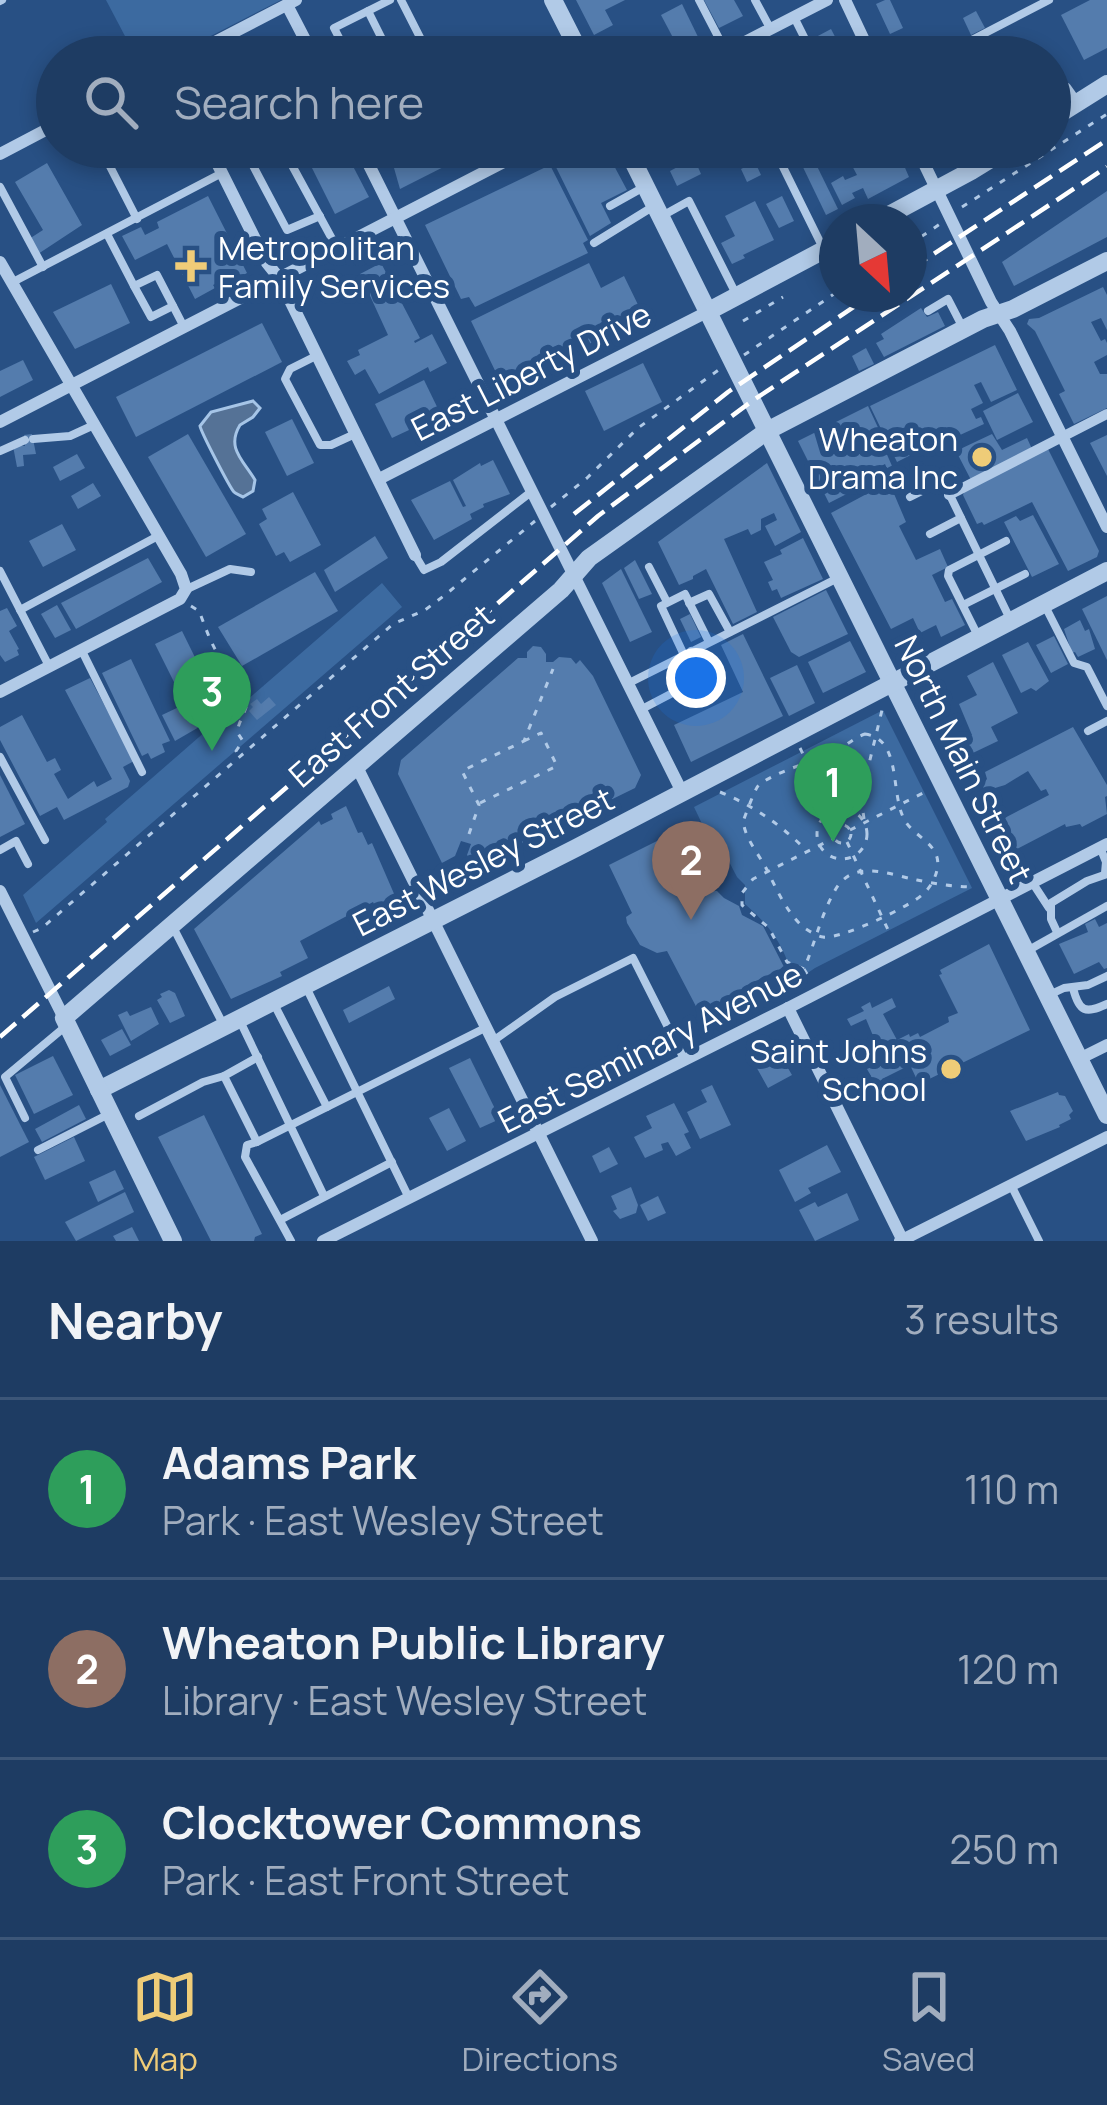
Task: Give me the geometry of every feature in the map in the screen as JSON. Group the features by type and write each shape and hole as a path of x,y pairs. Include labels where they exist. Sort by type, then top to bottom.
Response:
{"street":[{"path":"757,36 827,0"},
{"path":"845,0 862,36"},
{"path":"556,1 572,36"},
{"path":"226,36 292,2 306,36"},
{"path":"1071,95 1107,84"},
{"path":"0,154 36,135"},
{"path":"220,168 415,555"},
{"path":"371,168 682,791"},
{"path":"0,422 492,168"},
{"name":"North Main Street","path":"637,168 1107,1115"},
{"path":"926,168 1107,527"},
{"path":"910,204 974,168"},
{"path":"707,312 819,252"},
{"path":"0,262 185,582 183,594 0,692"},
{"name":"East Front Street","path":"66,1022 171,924 548,601 590,558 767,430 964,329 1103,267"},
{"name":"East Liberty Drive","path":"379,479 707,312"},
{"path":"949,495 1107,414"},
{"name":"East Wesley Street","path":"99,1090 1107,571"},
{"path":"356,765 592,1241"},
{"name":"East Seminary Avenue","path":"323,1241 1104,846"},
{"path":"0,893 173,1241"},
{"path":"788,1009 902,1241 1107,1136"},
{"path":"1079,1059 1107,1045"}],"lane":[{"path":"338,36 334,28 390,0"},
{"path":"401,0 419,36"},
{"path":"699,0 713,36"},
{"path":"755,0 766,36"},
{"path":"980,36 1049,0"},
{"path":"368,11 380,36"},
{"path":"794,17 804,36"},
{"path":"110,168 136,219"},
{"path":"254,168 287,230 320,216"},
{"path":"291,168 338,248"},
{"path":"784,168 819,226"},
{"path":"12,283 222,173"},
{"path":"610,206 646,186"},
{"path":"0,187 43,267"},
{"path":"594,243 689,201 737,296"},
{"path":"107,234 151,317 173,306"},
{"path":"134,286 157,275 184,327"},
{"path":"928,311 948,299 964,329"},
{"path":"317,355 290,369 285,379 320,445 356,434"},
{"path":"0,451 29,440 70,436 94,424"},
{"path":"910,496 938,483 944,485 1011,620"},
{"path":"415,555 424,570 441,562 531,492"},
{"path":"930,534 961,518"},
{"path":"20,610 158,536"},
{"path":"979,637 949,570 1006,541"},
{"path":"649,567 667,602"},
{"path":"183,594 230,569 251,572"},
{"path":"0,571 50,666"},
{"path":"963,605 1025,574"},
{"path":"627,683 840,577"},
{"path":"641,710 703,677 661,606 685,594 709,642"},
{"path":"689,603 709,594 730,632"},
{"path":"1044,604 1074,663 1087,667 1107,706"},
{"path":"81,650 142,772"},
{"path":"1088,731 1107,722"},
{"path":"0,757 45,840"},
{"path":"0,850 16,841 28,864"},
{"path":"1057,932 1051,903 1106,873 1104,846"},
{"path":"1032,882 1050,909"},
{"path":"1026,951 1107,906"},
{"path":"171,924 258,1058 324,1196"},
{"path":"291,1241 245,1157 247,1145 490,1034 633,958 684,1060"},
{"path":"1048,995 1107,976"},
{"path":"306,986 409,1198"},
{"path":"1073,988 1084,1010 1107,1004"},
{"path":"273,1002 327,1107"},
{"path":"25,1118 4,1077 66,1022"},
{"path":"139,1116 258,1058"},
{"path":"224,1076 257,1142"},
{"path":"38,1150 111,1113"},
{"path":"280,1220 392,1162"},
{"path":"1011,1185 1039,1241"}],"path":[{"path":"1071,137 1107,114"},
{"path":"964,206 1023,168"},
{"path":"927,232 936,226"},
{"path":"743,321 784,297"},
{"path":"748,352 819,304"},
{"path":"556,502 638,428 718,370"},
{"path":"32,933 393,624 425,610 529,526"},
{"path":"183,594 199,610 222,661 248,692 237,732 243,742 236,751 239,758"},
{"path":"524,741 553,669"},
{"path":"864,821 847,809 825,815 817,830 824,852 838,859 854,856 865,846 867,839 861,796 884,704"},
{"path":"469,834 479,804 557,766 534,718"},
{"path":"479,804 462,771 541,734"},
{"path":"866,734 884,741 908,825 928,842 938,862 935,877 921,896 836,936 818,935 796,920 743,822 758,786 807,763 866,734"},
{"path":"800,748 838,826"},
{"path":"717,791 749,805 808,851"},
{"path":"850,830 927,791"},
{"path":"834,838 838,826 850,830"},
{"path":"834,838 847,842 850,830"},
{"path":"834,838 746,885 742,905 769,928 787,962 806,971 839,883 859,872 880,870 931,883 975,887"},
{"path":"847,842 890,934"}],"shaded area":[{"path":"106,0 281,0 211,36 125,36"},
{"path":"253,401 260,408 240,425 235,440 255,480 253,491 243,497 231,488 200,426 211,412"},
{"path":"382,583 402,607 36,923 23,895 214,724"},
{"path":"883,710 972,888 793,983 782,949 745,904 745,885 694,807"}],"building":[{"path":"576,0 625,0 605,10 613,25 594,35"},
{"path":"704,0 734,0 743,16 719,28"},
{"path":"890,0 903,28 890,34 876,4"},
{"path":"1090,0 1107,0 1107,48 1084,60 1061,15"},
{"path":"682,4 698,36 672,36 661,15"},
{"path":"976,11 985,28 971,35 963,18"},
{"path":"39,168 50,168 82,225 38,254 29,239 43,230 15,182"},
{"path":"312,168 354,168 369,197 335,214"},
{"path":"394,168 442,168 400,189"},
{"path":"552,168 588,240 583,243 588,253 475,307 469,297 461,299 425,225"},
{"path":"556,168 615,168 627,190 601,203 611,223 590,236"},
{"path":"698,168 701,174 677,186 670,171"},
{"path":"758,168 761,175 747,182 741,169"},
{"path":"803,168 818,168 836,204 821,204"},
{"path":"853,168 905,168 909,177 868,199 863,188 842,204 831,183 843,176 845,180 857,175"},
{"path":"1107,191 1107,237 1014,286 1002,262"},
{"path":"208,196 247,273 225,285 223,280 213,285 195,299 167,244 135,260 122,236 141,227 145,235 159,228 157,222"},
{"path":"782,196 794,221 779,228 766,204"},
{"path":"755,201 774,240 732,264 721,243 735,236 725,216"},
{"path":"381,263 420,338 415,343 432,334 447,363 430,372 428,367 379,394 365,369 355,375 347,361 388,335 360,274"},
{"path":"589,263 601,288 624,276 643,315 503,387 471,321"},
{"path":"111,284 130,323 75,349 53,312"},
{"path":"1103,287 1107,330 1101,318 1091,322 1107,343 1107,355 1094,362 1100,374 1107,374 1107,408 1074,424 1059,394 1065,391 1027,324 1029,319"},
{"path":"915,312 927,317 938,312 945,326 884,357 876,343 884,339 881,334"},
{"path":"262,323 282,362 136,437 116,397"},
{"path":"995,345 1017,390 991,402 981,382 974,385 983,403 971,409 984,424 960,435 958,431 897,462 870,406"},
{"path":"866,348 874,364 859,371 852,356"},
{"path":"23,360 33,380 0,397 0,371"},
{"path":"643,363 662,402 604,431 585,391"},
{"path":"424,380 441,415 392,438 375,404"},
{"path":"1018,393 1033,422 997,440 983,411"},
{"path":"868,406 892,466 888,471 885,464 872,471 876,479 829,503 798,441"},
{"path":"292,419 314,463 287,476 265,432"},
{"path":"32,434 36,454 23,455 24,466 17,467 13,446 25,446 24,435"},
{"path":"188,434 246,534 206,557 148,457"},
{"name":"Wheaton Drama Inc","path":"992,434 1002,450 1027,438 1032,449 971,480 956,451"},
{"path":"1107,435 1107,476 1090,443"},
{"path":"1046,445 1099,551 1097,557 1068,571 1032,502 984,525 977,524 963,495 965,489"},
{"path":"77,454 85,468 60,481 53,467"},
{"path":"493,460 510,494 483,504 470,514 472,519 434,540 411,500 450,481 466,506 453,480"},
{"path":"767,463 801,532 775,546 765,526 777,520 774,513 761,519 761,530 751,535 748,529 724,539 757,612 733,624 706,569 679,585 658,542"},
{"path":"889,482 906,522 899,526 916,560 940,549 948,567 932,575 945,602 952,599 965,625 941,637 936,625 920,633 913,618 891,629 831,513"},
{"path":"93,483 101,496 78,509 71,496"},
{"path":"293,492 321,545 290,562 284,552 276,556 259,524 267,519 262,509"},
{"path":"1033,515 1059,564 1032,577 1004,522"},
{"path":"62,524 76,550 43,567 29,541"},
{"path":"375,536 388,558 335,592 324,570"},
{"path":"803,538 823,579 781,598 777,589 772,591 768,582 773,580 764,562"},
{"path":"148,558 162,582 76,629 61,603"},
{"path":"635,560 652,594 639,599 624,568"},
{"path":"621,569 652,632 630,642 602,583"},
{"path":"315,572 338,611 242,666 218,627"},
{"path":"826,590 848,634 799,657 791,652 773,617"},
{"path":"1107,596 1107,660 1082,609"},
{"path":"57,605 71,630 55,638 41,614"},
{"path":"7,608 17,626 9,631 19,655 5,662 0,655 0,611"},
{"path":"690,614 701,637 691,642 680,619"},
{"path":"1080,620 1085,631 1089,629 1095,649 1078,657 1064,629"},
{"path":"182,631 216,700 206,705 213,719 175,741 162,715 181,706 184,712 188,710 155,644"},
{"path":"743,634 783,716 691,762 674,725 743,692 721,645"},
{"path":"1054,636 1068,664 1051,673 1036,645"},
{"path":"850,641 866,672 823,693 808,662"},
{"path":"1028,642 1049,681 1036,691 1031,688 1021,693 1002,655"},
{"path":"533,646 541,647 546,662 559,657 571,658 576,664 580,660 593,676 641,775 635,788 492,858 484,855 476,864 471,862 467,855 471,844 461,841 455,856 442,863 398,774 401,760 518,658 527,658"},
{"path":"131,659 170,741 162,744 165,752 151,759 148,753 142,756 102,673"},
{"path":"993,662 1018,713 991,727 998,741 956,761 949,747 972,735 959,704 977,695 967,676"},
{"path":"797,665 815,703 789,716 770,678"},
{"path":"90,678 134,761 123,767 128,787 64,820 57,807 40,816 0,740 0,727 22,715 47,762 55,758 61,770 54,774 68,799 94,781 97,787 112,779 65,690"},
{"path":"269,697 276,705 257,720 249,711 250,704 257,699 261,704"},
{"path":"1073,727 1107,785 1107,814 1082,827 1065,824 1011,852 1008,846 1003,848 995,823 1049,795 1028,771 985,791 985,772"},
{"path":"0,775 25,824 0,837"},
{"path":"346,806 358,833 362,832 368,845 372,843 395,896 375,906 373,902 300,941 308,958 280,972 282,976 231,999 194,929 319,821 321,825 333,819 331,814"},
{"path":"679,830 710,890 763,926 784,967 746,986 750,995 734,1005 730,999 700,1014 667,951 657,953 640,945 627,923 632,913 609,865"},
{"path":"1095,919 1099,927 1107,923 1107,968 1099,962 1074,974 1059,944 1088,932 1085,924"},
{"name":"Saint Johns School","path":"989,944 1030,1030 919,1084 910,1065 882,1079 884,1083 877,1087 867,1069 876,1065 865,1042 874,1038 866,1019 851,1026 847,1019 864,1011 861,1007 870,1002 872,1008 892,998 896,1007 883,1014 897,1040 909,1034 920,1037 949,1022 948,1017 958,1013 940,970"},
{"path":"389,986 395,999 349,1023 343,1010"},
{"path":"169,990 185,1016 170,1023 157,1000"},
{"path":"151,1007 159,1024 131,1041 118,1015 127,1011 130,1016"},
{"path":"122,1029 131,1045 110,1056 101,1040"},
{"path":"773,1053 792,1075 768,1088 754,1063"},
{"path":"53,1056 73,1095 34,1114 15,1075"},
{"path":"470,1058 500,1119 480,1128 449,1068"},
{"path":"0,1085 29,1142 0,1157"},
{"path":"712,1085 731,1125 700,1139 687,1112 707,1102 701,1090"},
{"path":"1058,1092 1073,1111 1071,1119 1026,1141 1010,1111"},
{"path":"674,1103 689,1132 684,1134 691,1148 676,1156 668,1142 661,1144 663,1150 645,1158 634,1137 652,1128 646,1116"},
{"path":"79,1105 86,1119 42,1142 35,1129"},
{"path":"449,1108 466,1141 447,1151 429,1118"},
{"path":"204,1115 262,1234 254,1241 211,1241 158,1137"},
{"path":"74,1137 85,1161 45,1180 34,1157"},
{"path":"827,1145 841,1172 808,1188 811,1193 795,1202 779,1170"},
{"path":"609,1147 618,1164 600,1173 592,1156"},
{"path":"115,1170 124,1189 98,1202 89,1182"},
{"path":"631,1187 636,1213 620,1219 613,1211 617,1209 611,1196"},
{"path":"125,1192 134,1212 76,1241 65,1222"},
{"path":"847,1193 859,1220 815,1241 799,1210"},
{"path":"658,1196 666,1213 648,1221 640,1205"},
{"path":"132,1227 139,1241 116,1241 113,1236"}],"railway":[{"path":"1071,164 1107,140"},
{"path":"0,1037 598,516 752,401 1107,167"},
{"path":"927,258 1064,168"},
{"path":"574,514 728,392 846,312"}],"place":[{"name":"Metropolitan Family Services","path":"191,266"},
{"name":"Wheaton Drama Inc","path":"982,457"},
{"name":"Clocktower Commons","path":"212,751"},
{"name":"Adams Park","path":"833,842"},
{"name":"Wheaton Public Library","path":"691,920"},
{"name":"Saint Johns School","path":"951,1069"}]}
